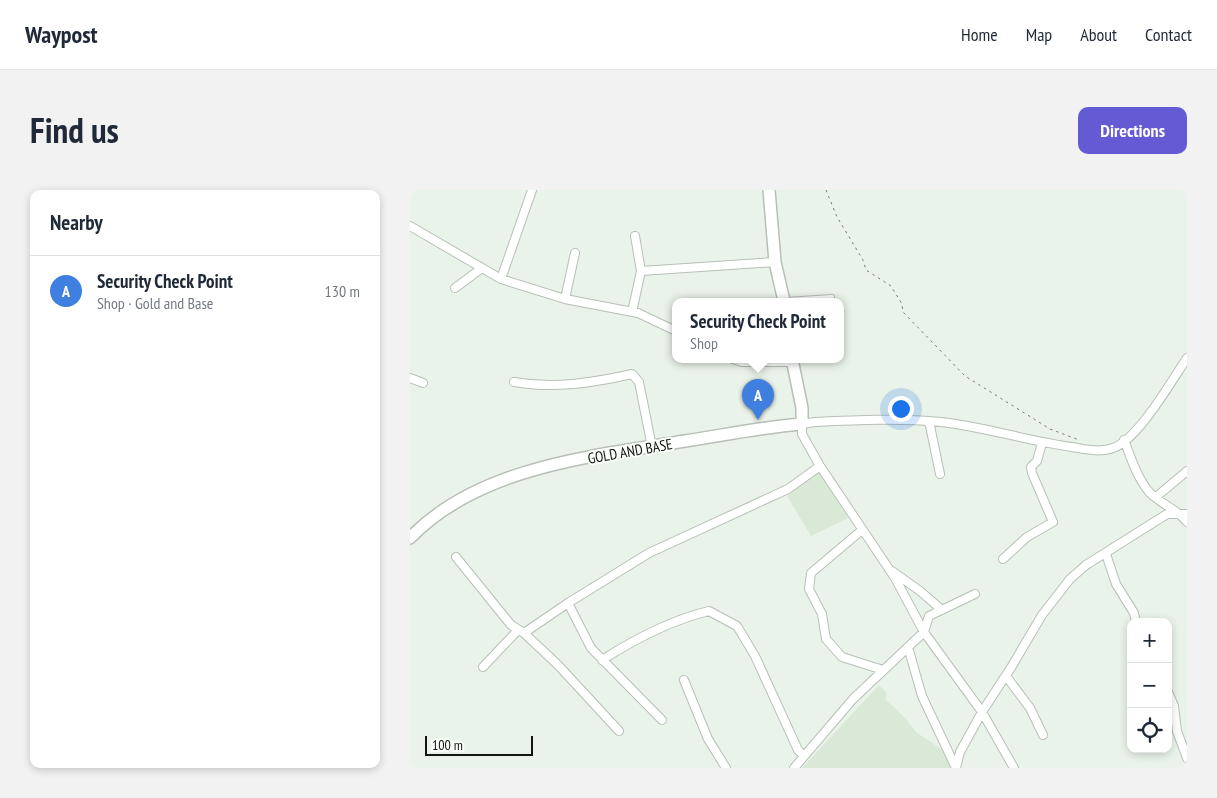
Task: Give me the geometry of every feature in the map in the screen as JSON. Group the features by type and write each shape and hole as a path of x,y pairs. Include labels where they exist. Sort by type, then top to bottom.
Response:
{"main road":[{"path":"769,190 775,262 783,298"},
{"path":"793,363 802,408 802,424"},
{"name":"GOLD AND BASE","path":"410,538 437,514 506,479 540,468 652,447 802,424"}],"street":[{"path":"501,279 532,190"},
{"path":"410,226 501,279 565,299 632,312 672,329"},
{"path":"632,312 642,271 635,236"},
{"path":"565,299 575,253"},
{"path":"642,271 775,262"},
{"path":"455,288 482,268"},
{"path":"1014,768 982,712 924,632 888,568 820,466 802,434 802,424 872,420 929,421 1042,443 1097,451 1114,448 1124,440 1151,412 1187,358"},
{"path":"514,382 534,385 587,384 632,374 639,382 652,447"},
{"path":"410,378 424,384"},
{"path":"929,421 940,474"},
{"path":"1124,440 1135,468 1151,493 1184,514 1187,522"},
{"path":"1003,559 1027,537 1052,522 1032,473 1032,467 1037,461 1042,443"},
{"path":"483,667 521,631 649,553 788,489 820,466"},
{"path":"1156,497 1187,471"},
{"path":"956,768 960,752 982,712 1051,601 1076,574 1167,514 1184,514"},
{"path":"862,530 811,573 809,589 822,614 826,639 842,657 883,670"},
{"path":"1106,554 1116,584 1135,618"},
{"path":"456,557 511,625 521,631 558,665 620,731"},
{"path":"888,568 942,610"},
{"path":"794,768 853,699 924,632 929,616 975,594"},
{"path":"568,603 591,648 662,720"},
{"path":"602,660 632,642 690,615 709,611 737,626 755,656 798,750 804,756"},
{"path":"908,647 922,696 956,768"},
{"path":"1006,676 1030,708 1043,735"},
{"path":"684,680 708,739 726,768"},
{"path":"1172,701 1177,731 1187,758"}],"lane":[{"path":"820,298 832,297"}],"path":[{"path":"826,190 837,217 864,260 866,270 891,286 902,304 903,312 924,336 945,354 965,376 1050,429 1079,440 1088,450"}],"shaded area":[{"path":"819,472 848,518 811,536 787,496"},
{"path":"879,685 886,693 886,700 906,719 916,732 941,749 951,768 802,768"}],"place":[{"name":"Security Check Point","path":"758,420"}]}
